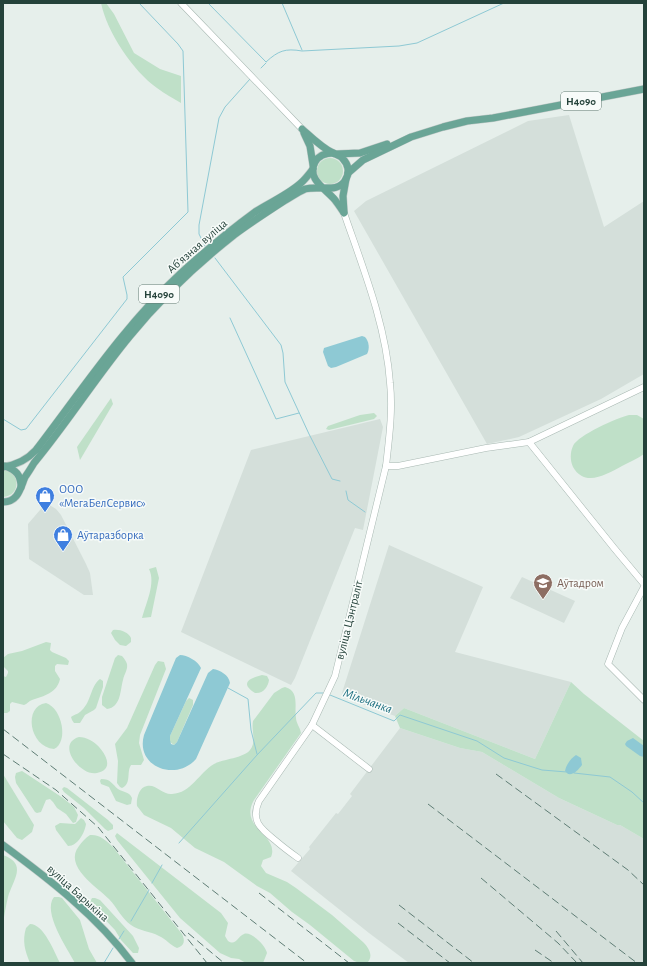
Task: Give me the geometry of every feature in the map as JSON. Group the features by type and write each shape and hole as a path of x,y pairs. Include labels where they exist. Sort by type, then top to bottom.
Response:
{"main road":[{"name":"Н4090","path":"323,187 332,189 340,186 347,176 363,160 418,135 467,121 644,89"},
{"path":"302,129 334,154 343,158 347,165 347,176 343,196 344,213"},
{"path":"302,129 310,146 315,180 336,201 344,213"},
{"name":"Н4090","path":"313,167 316,160 327,153 360,153 385,145 401,142"},
{"name":"Абʼязная вуліца","path":"40,451 84,384 126,331 158,296 180,274 229,232 256,212 296,187 304,180 313,167"},
{"name":"Абʼязная вуліца","path":"40,451 130,335 182,279 234,236 269,211 302,191 323,187"},
{"name":"Н4090","path":"4,466 28,458 40,451"},
{"name":"Н4090","path":"4,503 13,500 18,495 40,451"},
{"name":"Н4090","path":"4,466 12,468 18,473 21,480 21,487"},
{"name":"вуліца Барыкіна","path":"3,845 31,866 79,907 113,940 132,963"}],"street":[{"path":"181,3 302,129"},
{"name":"вуліца Цэнтраліт","path":"298,858 262,830 257,823 256,809 259,801 312,725 335,676 386,466 391,407 391,385 385,342 378,314 344,213"},
{"path":"386,466 398,466 486,448 529,442 644,387"},
{"path":"529,442 644,584"},
{"path":"644,587 622,628 608,664 644,700"},
{"path":"312,725 369,769"}],"shaded area":[{"path":"569,115 604,227 644,201 644,374 601,399 519,437 487,444 354,211 366,201 528,121"},
{"path":"380,419 383,427 363,530 355,528 291,685 181,632 251,450"},
{"name":"Аўтаразборка","path":"46,503 56,509 61,515 90,573 93,595 84,595 29,559 28,524"},
{"path":"389,545 483,587 455,652 571,682 535,759 404,708 395,716 341,696"},
{"name":"Аўтадром","path":"522,577 575,601 564,623 510,598"},
{"path":"400,728 460,748 482,752 559,798 617,825 620,825 644,839 644,963 409,963 291,871 310,849 309,847 336,813 338,814 352,796 350,794"}],"green space":[{"path":"101,3 106,3 114,14 134,53 160,69 181,76 181,103 148,81 130,61 122,50 109,26"},
{"path":"330,158 339,162 343,171 339,180 330,184 321,180 317,171 321,162"},
{"path":"111,398 113,404 80,460 77,447"},
{"path":"374,413 377,416 374,419 329,430 326,429 328,426 360,415"},
{"path":"629,415 637,415 644,419 644,454 603,475 590,478 584,477 578,473 571,462 572,448 576,442 590,432"},
{"path":"3,470 9,471 13,474 16,479 16,488 9,496 3,497"},
{"path":"156,567 159,578 151,617 142,618 151,587 151,575 149,569"},
{"path":"113,630 126,633 130,636 131,642 126,646 120,645 111,633"},
{"path":"46,642 51,643 50,650 52,652 66,658 69,661 68,665 57,664 55,666 55,671 60,679 56,688 53,691 31,700 24,705 12,702 10,704 10,711 3,713 3,676 6,677 8,671 3,666 3,658 8,654 22,651"},
{"path":"118,655 122,656 127,664 127,668 119,698 112,708 107,709 102,705 102,697 115,658"},
{"path":"158,661 164,662 166,669 140,735 139,743 144,760 141,765 131,765 127,784 122,788 117,783 118,761 115,744 127,728"},
{"path":"262,675 267,676 269,680 268,685 265,690 255,693 248,686 248,681"},
{"path":"100,679 103,681 103,687 96,708 85,715 80,723 74,723 71,717 85,707 95,685"},
{"path":"571,682 644,741 644,839 620,825 617,825 559,798 482,752 460,748 400,728 395,716 404,708 535,759"},
{"path":"285,687 290,689 295,696 296,720 301,733 254,800 251,810 251,818 270,843 272,849 271,857 263,860 261,866 266,873 287,882 296,888 332,915 363,942 370,952 370,958 367,963 354,961 270,893 257,886 224,862 195,848 171,828 144,815 137,806 140,791 144,787 150,786 169,794 179,793 190,786 214,764 247,753 252,747 253,743 253,721 274,693"},
{"path":"189,698 193,700 193,705 177,742 174,745 170,742 170,736 186,701"},
{"path":"46,703 52,706 56,711 62,725 61,740 59,745 54,749 46,747 39,741 34,734 32,726 34,711 39,706"},
{"path":"79,737 95,743 103,752 107,762 103,771 91,773 84,770 73,759 69,746 72,741"},
{"path":"22,771 74,807 78,815 76,822 73,823 50,799 46,800 41,812 35,812 16,783 16,773"},
{"path":"3,774 34,825 32,832 22,840 17,838 3,821"},
{"path":"101,779 109,781 118,789 128,793 132,798 131,804 127,805 116,801 109,787 101,784"},
{"path":"64,787 108,820 113,825 113,829 108,831 105,829 84,808 64,792 62,789"},
{"path":"81,818 86,824 83,834 75,844 68,846 56,830 55,826 60,823 75,824"},
{"path":"117,833 221,913 228,923 225,936 228,941 235,942 244,934 250,935 258,940 267,953 263,963 246,963 239,959 231,958 220,953 180,918 117,840 115,836"},
{"path":"90,835 96,835 102,838 113,847 182,934 184,941 182,946 177,948 159,936 137,929 131,925 124,919 109,899 84,876 75,861 75,854 81,843"},
{"path":"3,855 15,863 17,873 8,897 3,925"},
{"path":"54,897 62,898 80,920 89,949 97,963 75,963 53,921 51,904"},
{"path":"92,898 100,900 133,936 139,948 138,953 133,953 121,940 115,930 93,907 90,902"},
{"path":"30,924 35,925 44,933 60,963 30,963 25,950 24,942 26,928"}],"water":[{"path":"362,336 365,337 368,343 369,350 367,354 336,367 331,368 328,366 323,352 324,348"},
{"path":"180,655 192,659 201,668 170,736 171,744 174,745 177,742 208,673 213,669 218,670 226,675 230,683 196,759 188,766 168,770 159,768 151,763 143,746 144,735 176,658"},
{"path":"633,738 644,746 644,757 640,756 626,746 625,744 627,741"},
{"path":"576,755 581,758 582,765 574,773 568,774 565,771 566,766"}],"waterway":[{"path":"3,419 21,430 26,429 127,299 123,277 188,212 183,51 139,3"},
{"path":"208,3 266,62 274,55 286,50 302,51 399,46 417,43 504,3"},
{"path":"282,3 302,50"},
{"path":"261,68 266,63"},
{"path":"205,246 199,234 199,225 219,118 225,107 250,79"},
{"path":"215,258 281,345 285,382 332,479 340,481"},
{"path":"230,318 276,419 299,413"},
{"path":"346,491 348,500 365,512"},
{"path":"228,688 248,699 251,730 257,754"},
{"name":"Мільчанка","path":"179,843 257,755 316,693 323,693"},
{"name":"Мільчанка","path":"330,695 394,721 400,715 477,741 504,758 542,770 567,772"},
{"name":"Мільчанка","path":"574,773 610,777 632,792 644,803"},
{"name":"Мільчанка","path":"152,883 162,865"},
{"name":"Мільчанка","path":"131,921 149,890"},
{"name":"Мільчанка","path":"119,939 124,931"},
{"name":"Мільчанка","path":"104,963 113,948"}],"railway":[{"path":"3,729 307,963"},
{"path":"3,754 56,790 98,827 207,963"},
{"path":"496,774 628,870 644,885"},
{"path":"428,804 637,963"},
{"path":"481,878 558,943 577,963"},
{"path":"259,893 349,963"},
{"path":"399,905 474,963"},
{"path":"398,923 450,963"},
{"path":"556,931 583,963"},
{"path":"188,933 224,963"},
{"path":"535,950 554,963"}],"place":[{"name":"ООО «МегаБелСервис»","path":"45,513"},
{"name":"Аўтаразборка","path":"63,552"},
{"name":"Аўтадром","path":"543,600"}]}
